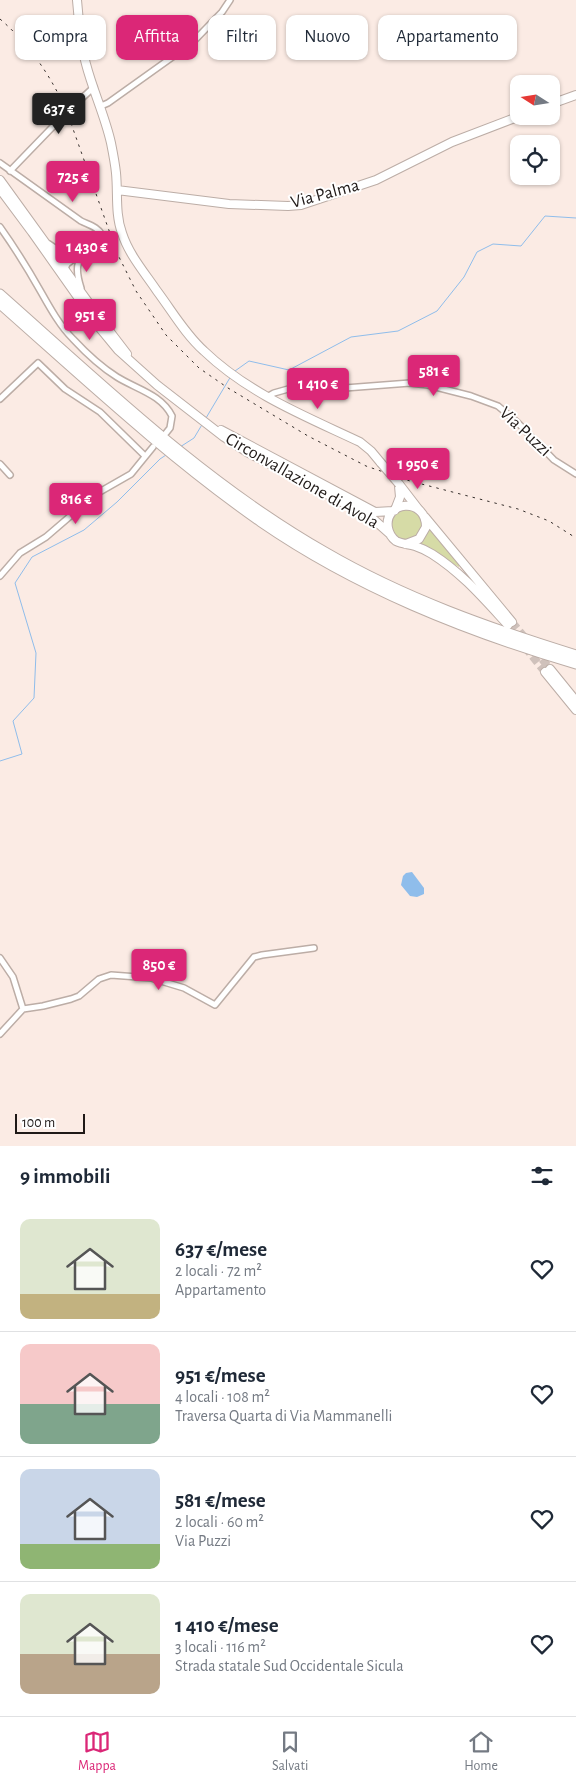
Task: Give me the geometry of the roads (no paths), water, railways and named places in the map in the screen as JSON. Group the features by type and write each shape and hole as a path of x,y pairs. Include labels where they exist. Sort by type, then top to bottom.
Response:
{"highway":[{"path":"0,294 169,448"},
{"path":"0,304 169,448 262,523 321,559 402,601 468,628 576,664"},
{"path":"185,461 325,552 405,594 512,635 576,655"}],"main road":[{"path":"77,0 84,55 111,143 116,172 121,231 132,255 202,350 225,370 266,397 360,442 371,451 399,484 510,624 456,571 430,553 397,541 390,534 388,520 400,496 399,484"},
{"path":"560,101 576,95"},
{"name":"Via Palma","path":"117,190 229,204 302,205 376,180 452,142 510,120"},
{"path":"0,180 46,243 98,327 118,350 158,385 210,426"},
{"path":"0,189 61,270 83,294 131,360"},
{"name":"Circonvallazione di Avola","path":"210,426 375,512 394,510"},
{"name":"Circonvallazione di Avola","path":"210,426 247,452 372,518 390,534"},
{"path":"394,510 407,505 421,512 426,527 422,536 415,542 406,544"},
{"path":"575,704 547,670 575,704"}],"street":[{"path":"101,106 108,103 154,68 192,43 222,12 230,0"},
{"path":"10,170 94,87"},
{"path":"0,163 81,221 100,231 101,239 69,266 61,270"},
{"path":"0,227 16,248 51,309 72,338 107,370 142,389 163,404 172,416 170,428 166,433"},
{"path":"46,243 66,253 85,252"},
{"path":"83,294 77,272 80,258 85,252"},
{"path":"0,399 38,363 65,389 100,412 145,456"},
{"name":"Via Puzzi","path":"266,397 306,384 345,388 374,385 428,385 471,396 498,406 517,422 554,460 576,474"},
{"path":"0,576 20,553 46,537 96,494 131,474 153,447"},
{"path":"0,464 10,475"},
{"path":"0,1034 23,1009 44,1006 79,996 105,976 143,976 184,988 215,1005 254,957 262,954 314,948"},
{"path":"0,958 13,977 23,1009"}],"water":[{"path":"412,872 424,888 424,894 417,897 410,896 401,885 403,876 406,873"}],"waterway":[{"path":"235,371 249,361 289,370 351,337 398,331 437,311 464,277 477,252 493,244 521,246 545,216 576,218"},
{"path":"206,418 231,376"},
{"path":"180,447 194,438 203,423"},
{"path":"0,761 22,754 13,721 34,698 36,653 15,583 32,557 84,530 117,502 166,455"}],"tunnel":[{"path":"512,622 550,669"},
{"path":"525,647 545,672"}],"railway":[{"path":"0,19 30,50 47,74 61,99 117,253 136,291 166,335 199,368 228,388 308,436 366,466 410,481 518,509 549,521 576,538"}]}
